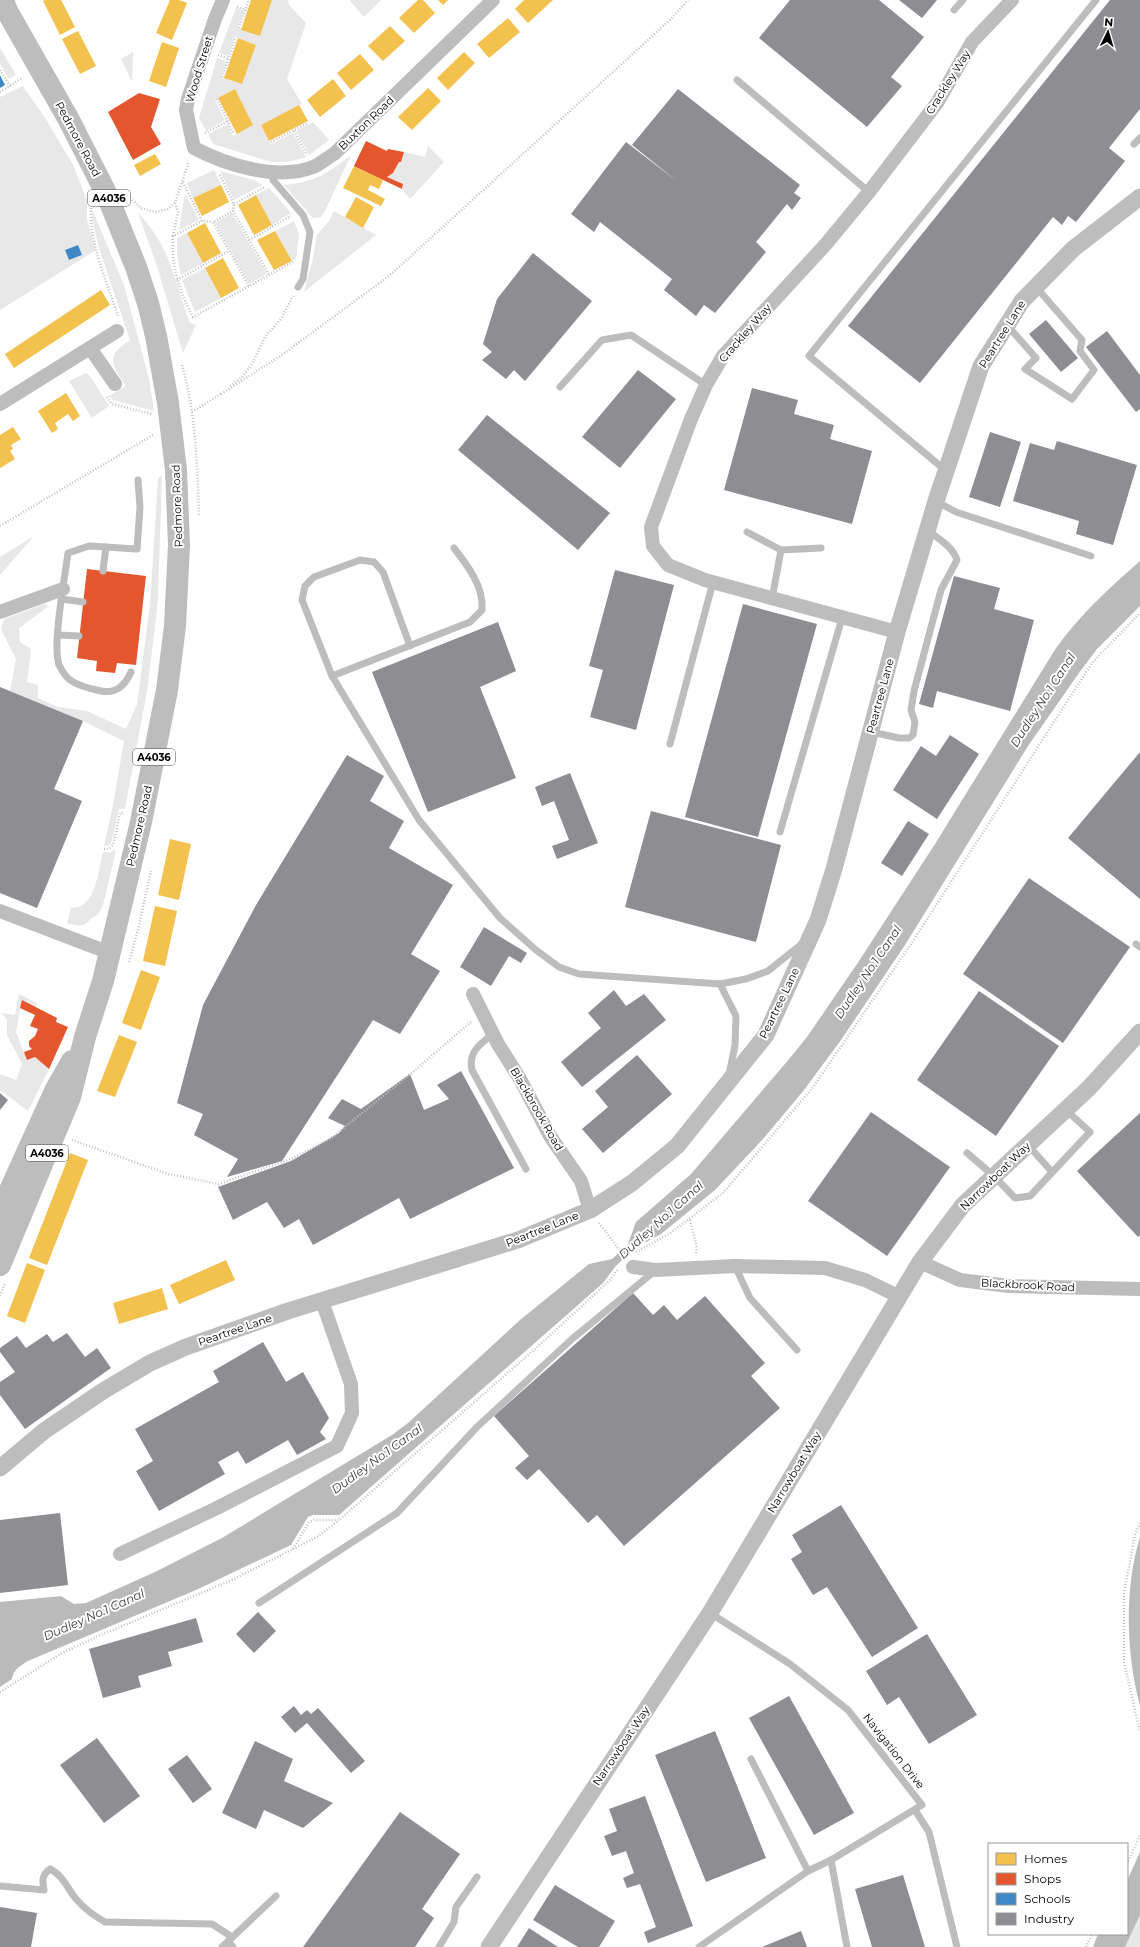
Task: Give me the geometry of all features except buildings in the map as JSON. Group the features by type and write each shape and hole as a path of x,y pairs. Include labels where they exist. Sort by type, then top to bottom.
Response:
{"highway":[{"name":"Pedmore Road","path":"0,1265 4,1216 70,1097 110,954 141,822 167,690 175,626 178,573 176,470 161,409 156,336 148,303 115,214 69,120 3,5"}],"street":[{"name":"Wood Street","path":"193,144 186,110 188,99 214,19 223,0"},
{"name":"Buxton Road","path":"193,144 208,155 268,178 314,166 334,154 493,0"},
{"name":"Crackley Way","path":"897,632 713,582 668,565 653,546 651,527 691,419 706,385 723,356 826,244 869,192 937,103 972,42 1012,0"},
{"name":"Peartree Lane","path":"0,1468 11,1461 23,1448 103,1391 150,1363 186,1347 518,1240 590,1210 632,1183 677,1146 726,1087 766,1035 818,920 834,869 897,632 927,530 981,366 1022,301 1036,286 1073,249 1140,197"},
{"path":"0,404 90,348 118,325"},
{"path":"90,348 115,384"},
{"path":"0,612 63,594"},
{"path":"0,911 110,954"},
{"name":"Blackbrook Road","path":"473,994 490,1028 550,1136 581,1181 590,1210"},
{"name":"Narrowboat Way","path":"488,1947 710,1613 898,1296 920,1262 963,1205 1089,1088 1140,1032"},
{"path":"628,1262 656,1270 735,1266 825,1268 865,1280 898,1296"},
{"name":"Blackbrook Road","path":"920,1262 960,1280 1009,1286 1140,1289"},
{"path":"120,1554 217,1508 336,1446 352,1413 351,1384 322,1302"},
{"name":"Peartree Lane","path":"0,1455 23,1448"}],"lane":[{"path":"954,10 963,0"},
{"path":"946,470 809,356 1096,0"},
{"path":"737,80 869,192"},
{"path":"1134,144 1140,138"},
{"path":"268,178 273,180 303,215 310,232 303,279 298,287"},
{"path":"1007,325 1036,358 1025,369 1072,399 1094,370 1080,351 1082,340 1036,286"},
{"path":"560,387 602,340 631,335 706,385"},
{"path":"131,672 125,684 116,690 104,692 87,688 70,680 59,665 58,635 68,553 89,546 137,549 140,506 138,480"},
{"path":"936,501 956,512 1091,556"},
{"path":"870,732 899,738 909,738 913,735 915,722 911,710 914,691 941,590 944,581 956,566 957,560 956,555 947,546 927,530"},
{"path":"747,532 781,550 821,548"},
{"path":"103,571 106,547"},
{"path":"332,676 470,622 482,610 483,600 471,570 454,548"},
{"path":"772,599 781,550"},
{"path":"410,646 383,572 374,562 360,560 314,577 305,586 302,600 332,676 419,820 500,918 536,950 559,966 579,974 720,984 746,979 768,971 809,938"},
{"path":"670,744 713,582"},
{"path":"63,594 83,602"},
{"path":"780,832 842,618"},
{"path":"58,635 79,636"},
{"path":"0,904 6,907 15,917"},
{"path":"720,984 736,1016 735,1045 726,1087"},
{"path":"490,1028 471,1054 471,1066 526,1169"},
{"path":"967,1152 994,1176 1015,1198 1030,1196 1090,1132 1066,1110"},
{"path":"1028,1145 1052,1172"},
{"path":"735,1266 750,1298 797,1350"},
{"path":"260,1603 397,1513 477,1427 572,1339 656,1270"},
{"name":"Navigation Drive","path":"710,1613 790,1664 848,1710 922,1805 915,1810"},
{"path":"751,1759 808,1871"},
{"path":"699,1947 808,1871 831,1860 915,1810 929,1832 957,1947"},
{"path":"831,1860 847,1947"},
{"path":"0,1886 44,1890 42,1880 44,1874 50,1869 57,1872 77,1899 96,1917 104,1922 212,1924 230,1939 233,1947"},
{"path":"439,1947 454,1922 456,1907 476,1877"},
{"path":"222,1947 276,1896"}],"path":[{"path":"239,28 249,0"},
{"path":"221,394 279,357 389,276 536,144 671,19 688,0"},
{"path":"222,77 236,38"},
{"path":"0,70 10,86"},
{"path":"0,92 22,78"},
{"path":"217,99 234,134"},
{"path":"128,197 141,208 155,212 168,209 175,203 193,144 228,121"},
{"path":"271,142 308,123"},
{"path":"294,131 314,166"},
{"path":"218,172 234,204 233,211 269,275"},
{"path":"234,204 268,187 268,178"},
{"path":"182,182 202,221"},
{"path":"91,201 90,220 93,235 118,325"},
{"path":"175,203 178,212 173,236 172,255 182,297 193,317 299,259"},
{"path":"173,236 202,221 213,222 233,211"},
{"path":"249,240 293,215 291,213"},
{"path":"213,222 249,286"},
{"path":"177,280 230,251"},
{"path":"189,390 197,459"},
{"path":"112,404 161,409"},
{"path":"635,1252 669,1234 690,1220 723,1193 814,1086 906,950 1092,664 1140,613"},
{"path":"104,849 109,849 113,845 120,813 126,812"},
{"path":"66,1138 168,1174 219,1184 291,1159 330,1139 408,1076 469,1022 479,1019 490,1028"},
{"path":"590,1210 614,1243"},
{"path":"690,1220 697,1248 694,1268"},
{"path":"0,1692 68,1650 232,1580 317,1537 339,1520 534,1350 610,1280 619,1268"},
{"path":"293,1549 309,1522 314,1520 339,1520"},
{"path":"1140,1523 1135,1535 1124,1592 1124,1662 1140,1732"},
{"path":"1128,1862 1140,1835"},
{"path":"1086,1947 1092,1935"}],"shaded area":[{"path":"272,0 288,0 289,5 306,23 287,79 302,104 261,125 271,144 293,133 306,157 288,162 271,162 213,144 208,134 228,124 233,136 253,125 235,89 215,100 225,120 206,131 199,118 217,58 226,61 221,77 242,84 256,45 235,37 228,56 219,53 236,8 244,11 238,28 260,36"},
{"path":"381,0 364,17 350,1"},
{"path":"0,48 16,75 9,79 0,64"},
{"path":"133,52 132,82 121,59"},
{"path":"23,86 47,121 73,165 87,200 87,220 96,250 0,310 0,97","holes":["78,245 81,256 69,260 65,250"]},
{"path":"313,122 329,140 309,155 296,131"},
{"path":"428,146 444,162 410,199 402,189 403,184 387,177 393,173 399,162 401,162 404,152 425,157"},
{"path":"351,155 324,213 321,217 313,218 284,185 304,182 320,176"},
{"path":"214,170 221,185 193,198 187,183"},
{"path":"220,171 257,181 262,185 234,200"},
{"path":"269,188 291,213 272,225 256,195"},
{"path":"185,193 199,220 179,230"},
{"path":"92,209 124,285 149,379 154,411 113,400 109,396 126,386 117,372 113,361 116,351 130,340 99,248 92,219"},
{"path":"334,211 376,235 304,292 313,258 317,235 329,221"},
{"path":"138,213 158,239 165,252 190,323 196,325 183,353 156,263"},
{"path":"232,213 267,274 249,284 215,223"},
{"path":"294,221 299,235 296,259 292,261 275,231"},
{"path":"187,233 203,263 181,275 177,254 177,238"},
{"path":"205,268 221,298 195,312 182,280"},
{"path":"86,373 90,376 109,406 92,418 69,381"},
{"path":"162,476 158,599 147,691 125,809 119,809 111,843 104,846 124,741 83,721 10,691 16,659 1,629 4,619 44,604 49,606 19,628 20,642 31,649 27,682 38,685 38,698 58,707 87,711 126,729 137,704 150,605 158,478"},
{"path":"34,536 0,575 0,557"},
{"path":"116,850 100,912 82,925 67,923 71,908 79,907 91,896 103,852"},
{"path":"19,994 37,1003 36,1007 22,1000 16,1032 27,1060 35,1057 49,1069 28,1111 0,1090 0,1074 16,1080 22,1064 7,1035 7,1019 1,1013 15,1015"},
{"path":"1140,1915 1140,1947 1125,1947"}],"water":[{"name":"Dudley No.1 Canal","path":"1140,561 1140,606 1097,649 1028,746 905,945 841,1040 804,1090 763,1139 715,1190 661,1234 633,1249 615,1267 603,1283 339,1515 313,1515 308,1517 291,1545 196,1590 28,1661 15,1671 12,1679 0,1687 0,1602 61,1596 74,1604 86,1603 155,1572 222,1538 392,1435 408,1423 520,1320 589,1264 612,1259 628,1244 636,1222 691,1174 807,1037 857,964 935,844 1056,648 1095,602"},
{"path":"1140,1537 1140,1706 1132,1665 1129,1600 1131,1578"},
{"path":"1140,1852 1140,1915 1125,1947 1093,1947 1098,1935 1128,1935 1128,1879"}]}
